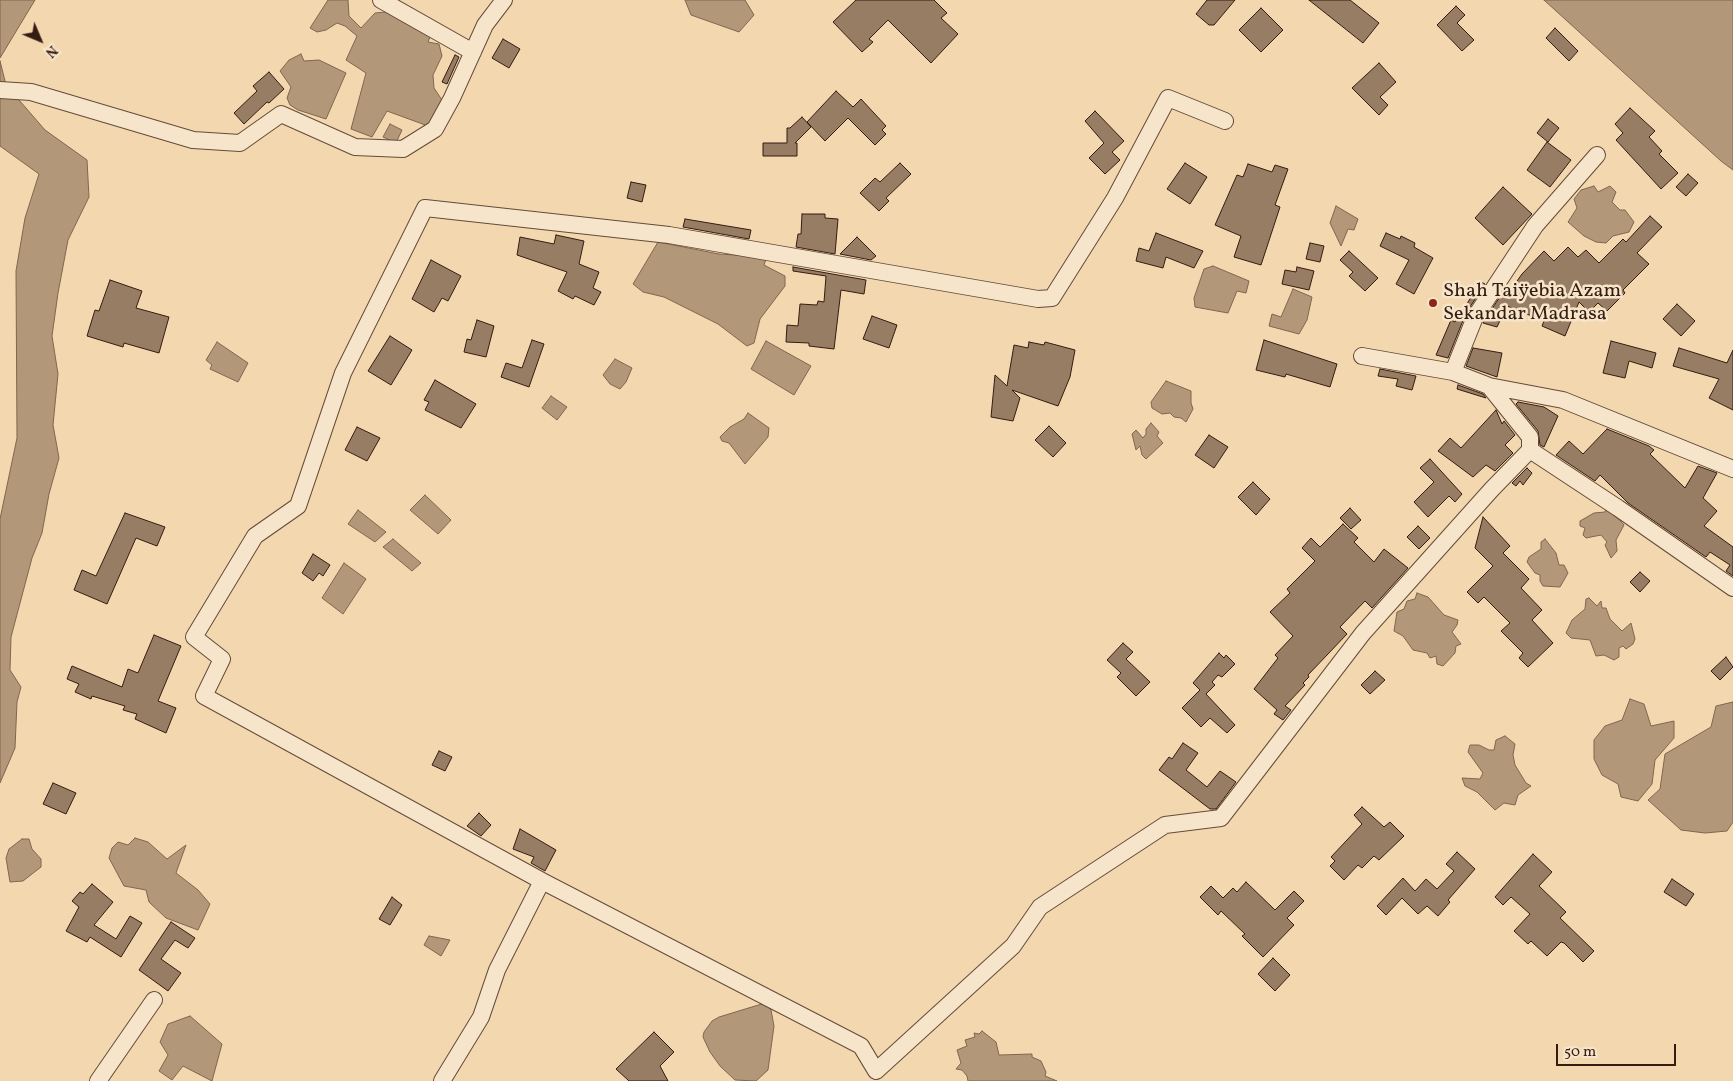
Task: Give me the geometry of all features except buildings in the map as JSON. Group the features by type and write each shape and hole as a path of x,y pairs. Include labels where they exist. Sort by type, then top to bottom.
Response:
{"street":[{"path":"381,0 473,52"},
{"path":"0,90 31,92 193,140 240,143 281,114 355,147 403,149 435,129 485,25 504,0"},
{"path":"1225,121 1168,98 1114,198 1052,298 1038,299 669,235 425,208 343,373 298,506 255,536 194,637 222,659 204,696 542,881 861,1046 876,1071 1013,946 1040,907 1165,825 1221,818 1363,633 1492,489 1530,450 1530,437 1489,386"},
{"path":"1453,372 1475,317 1535,226 1597,155"},
{"path":"1362,356 1453,372 1489,386 1563,400 1733,469"},
{"path":"1530,450 1733,588"},
{"path":"442,1081 481,1016 497,970 542,881"},
{"path":"98,1081 154,1000"}],"shaded area":[{"path":"0,0 35,0 0,58"},
{"path":"328,0 348,0 349,16 361,28 375,13 386,12 430,37 428,42 439,44 442,56 433,75 434,88 442,100 428,126 387,111 372,137 351,129 366,73 346,60 357,36 345,26 337,23 326,30 317,32 310,28"},
{"path":"685,0 745,0 754,15 739,32 691,15"},
{"path":"1544,0 1733,0 1733,170 1721,161"},
{"path":"301,54 304,61 319,60 346,73 326,119 298,110 290,105 287,98 291,87 280,71 289,60"},
{"path":"0,61 6,85 45,130 87,160 89,197 68,240 58,293 52,336 58,374 53,425 59,458 49,494 42,533 32,558 11,637 10,670 21,687 17,702 15,748 0,783 0,519 17,438 16,271 25,218 39,174 0,146"},
{"path":"390,124 402,130 396,143 383,137"},
{"path":"1594,186 1598,192 1610,186 1616,192 1612,202 1620,210 1625,210 1634,222 1629,232 1613,236 1606,243 1596,242 1584,236 1568,222 1577,208 1574,199 1581,190"},
{"path":"1336,206 1358,219 1354,230 1348,229 1341,246 1330,223"},
{"path":"658,242 719,254 766,259 764,265 785,276 785,286 760,319 754,343 747,346 718,324 664,297 643,292 633,284"},
{"path":"1213,266 1249,281 1246,293 1237,291 1228,313 1195,307 1194,298 1204,269"},
{"path":"1293,289 1312,297 1307,320 1299,334 1269,326 1272,314 1281,317"},
{"path":"766,341 811,366 794,395 751,369"},
{"path":"217,342 248,363 238,382 210,369 212,365 206,360"},
{"path":"615,359 632,368 626,382 620,389 610,384 603,375"},
{"path":"1166,381 1191,391 1193,409 1186,422 1181,418 1174,417 1170,413 1162,414 1152,408 1151,402"},
{"path":"551,396 567,407 557,420 542,408"},
{"path":"748,413 769,428 768,437 745,464 729,443 722,441 720,437 730,427 744,419"},
{"path":"1151,423 1159,432 1157,436 1163,443 1146,459 1142,455 1140,446 1136,450 1132,434 1136,430 1143,438 1146,434 1146,429"},
{"path":"425,495 451,520 438,534 410,510"},
{"path":"1607,506 1624,525 1616,540 1617,551 1611,558 1605,545 1607,542 1601,535 1586,538 1583,535 1585,528 1580,526 1580,521 1594,513 1605,512"},
{"path":"358,510 386,532 375,542 348,524"},
{"path":"393,539 421,563 412,571 383,547"},
{"path":"1545,539 1556,553 1559,565 1564,565 1568,573 1560,587 1543,586 1540,581 1540,575 1535,573 1527,562 1529,557 1541,549 1541,542"},
{"path":"344,563 366,579 343,614 322,598"},
{"path":"1417,593 1428,597 1444,615 1458,620 1452,632 1461,644 1456,646 1455,653 1443,666 1437,664 1436,656 1430,658 1427,653 1413,650 1403,636 1394,631 1397,612 1404,609 1407,601 1415,599"},
{"path":"1589,598 1597,606 1601,601 1602,608 1606,608 1610,619 1622,631 1631,623 1635,639 1633,644 1626,649 1623,646 1619,648 1619,657 1614,660 1604,655 1596,656 1590,640 1571,638 1566,633 1572,620 1585,609 1586,599"},
{"path":"1630,699 1644,704 1651,726 1674,721 1674,738 1655,760 1652,784 1638,801 1621,797 1618,784 1602,775 1594,759 1594,740 1605,726 1622,720"},
{"path":"1733,702 1733,822 1727,831 1705,833 1681,830 1648,800 1660,789 1665,754 1711,727 1716,706"},
{"path":"1505,736 1515,744 1513,755 1515,765 1526,783 1531,786 1518,795 1515,805 1504,803 1495,810 1477,792 1465,786 1462,778 1480,779 1483,773 1468,752 1470,745 1479,745 1489,750 1494,750 1496,740"},
{"path":"135,838 148,842 167,859 186,845 176,873 198,890 210,904 198,930 166,918 149,902 146,890 124,886 109,858 112,848 118,842 128,845"},
{"path":"22,839 29,839 32,849 41,859 41,867 23,881 10,882 6,858 9,849"},
{"path":"429,936 450,940 441,956 424,945"},
{"path":"765,1003 771,1010 774,1026 768,1070 756,1081 735,1080 720,1066 710,1052 703,1037 704,1032 712,1021 719,1017"},
{"path":"190,1016 222,1044 212,1081 183,1066 172,1080 159,1071 168,1055 160,1042 168,1024"},
{"path":"982,1031 996,1042 999,1055 1032,1054 1032,1057 1041,1061 1046,1072 1045,1076 1057,1081 968,1081 967,1076 962,1070 956,1069 961,1063 957,1050 967,1046 965,1040 975,1037 974,1033 979,1034"}],"place":[{"name":"Shah Taiÿebia Azam Sekandar Madrasa","path":"1433,303"}]}
